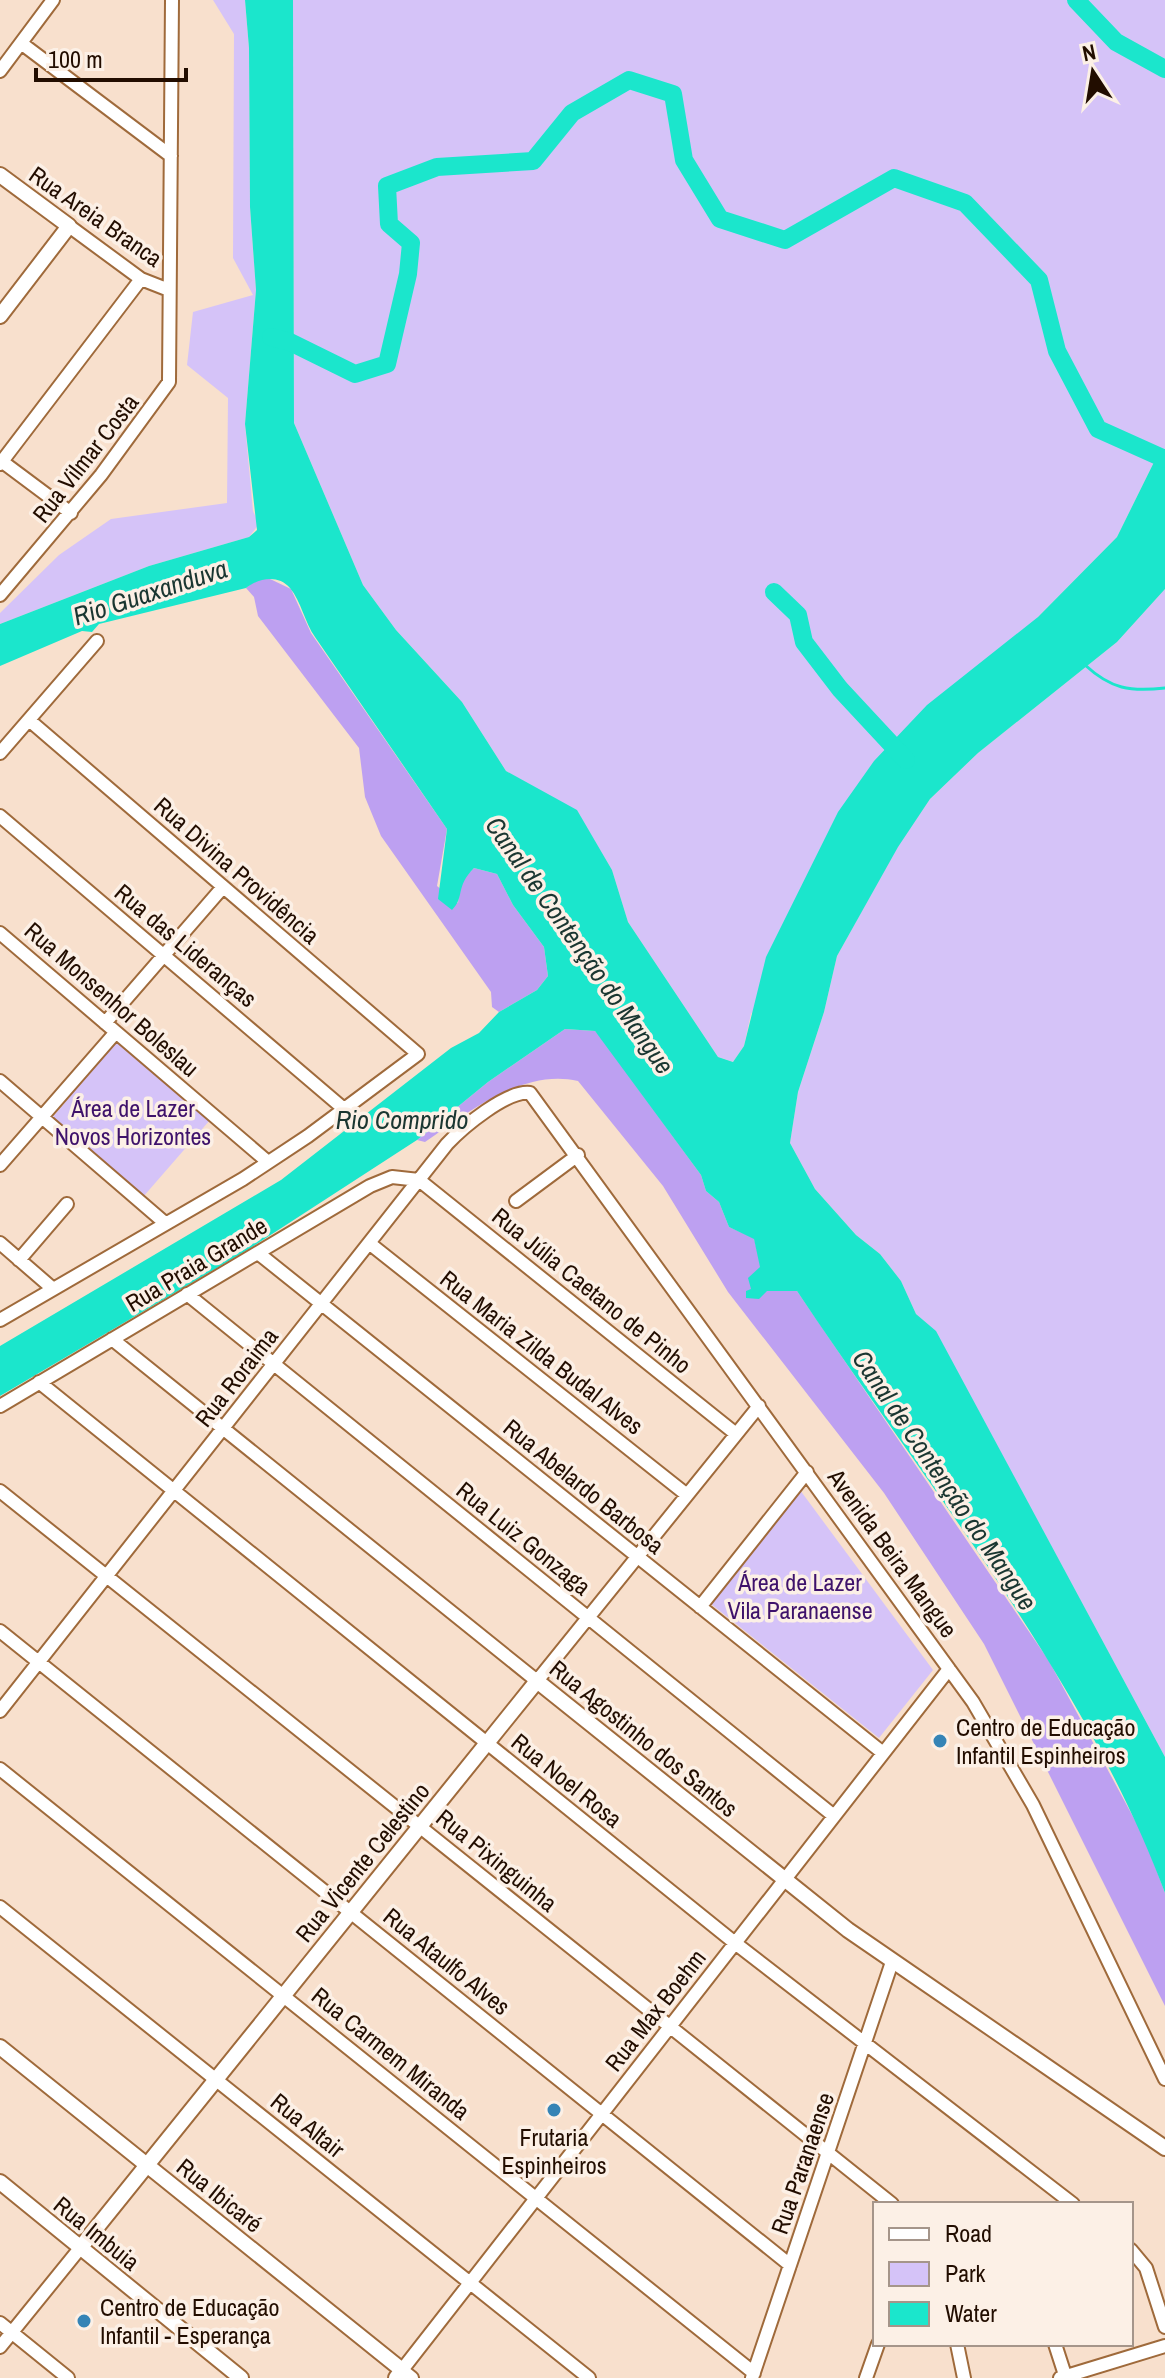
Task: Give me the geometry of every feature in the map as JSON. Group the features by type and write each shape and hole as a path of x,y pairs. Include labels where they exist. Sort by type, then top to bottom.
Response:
{"street":[{"path":"0,71 53,0"},
{"path":"169,290 170,2"},
{"path":"21,43 171,156"},
{"name":"Rua Areia Branca","path":"0,175 141,279 169,290"},
{"path":"1,314 69,226"},
{"path":"71,513 1,462 141,279"},
{"name":"Rua Vilmar Costa","path":"0,595 71,513 169,382 169,290"},
{"path":"0,753 97,641"},
{"name":"Rua Divina Providência","path":"29,720 418,1054 344,1109"},
{"name":"Rua das Lideranças","path":"0,816 344,1109"},
{"path":"105,1023 223,887"},
{"name":"Rua Monsenhor Boleslau","path":"0,933 268,1162"},
{"path":"0,1165 116,1032"},
{"path":"0,1081 165,1223"},
{"name":"Avenida Beira Mangue","path":"525,1092 535,1096 992,1732 1033,1805 1165,2079"},
{"name":"Rua Roraima","path":"0,1711 419,1180 465,1127 513,1095 525,1092"},
{"path":"0,1320 268,1162 344,1109"},
{"path":"516,1201 578,1155"},
{"name":"Rua Praia Grande","path":"0,1406 378,1182 399,1176 419,1180"},
{"name":"Rua Júlia Caetano de Pinho","path":"419,1180 736,1434"},
{"path":"19,1260 67,1204"},
{"path":"0,1243 52,1288"},
{"name":"Rua Maria Zilda Budal Alves","path":"369,1243 687,1495"},
{"name":"Rua Abelardo Barbosa","path":"258,1253 883,1753"},
{"name":"Rua Luiz Gonzaga","path":"187,1294 834,1816"},
{"name":"Rua Agostinho dos Santos","path":"112,1339 892,1962 1165,2148"},
{"name":"Rua Noel Rosa","path":"39,1382 735,1943 1070,2202"},
{"name":"Rua Vicente Celestino","path":"0,2347 759,1406"},
{"path":"700,1607 807,1472"},
{"name":"Rua Pixinguinha","path":"0,1491 889,2202"},
{"name":"Rua Ataulfo Alves","path":"0,1631 790,2265"},
{"name":"Rua Max Boehm","path":"403,2375 470,2283 949,1669"},
{"name":"Rua Carmem Miranda","path":"0,1769 284,1994 753,2376"},
{"name":"Rua Altair","path":"0,1907 583,2376"},
{"name":"Rua Paranaense","path":"753,2376 892,1962"},
{"name":"Rua Ibicaré","path":"0,2047 403,2375"},
{"name":"Rua Imbuia","path":"0,2182 241,2378"},
{"path":"1133,2252 1146,2268 1165,2327"},
{"path":"0,2323 68,2378"},
{"path":"866,2378 877,2346"},
{"path":"957,2346 964,2378"},
{"path":"1056,2346 1063,2376 1165,2346"}],"green space":[{"path":"213,0 245,0 249,48 250,207 256,290 245,424 253,511 259,524 249,537 149,566 0,624 0,613 59,555 111,519 227,503 228,398 187,365 193,312 253,295 233,258 234,34"},
{"path":"293,0 1165,0 1165,449 1158,454 1117,537 1038,617 751,1014 744,1046 733,1062 718,1057 628,922 612,870 577,811 506,771 462,702 396,630 363,585 294,423"},
{"path":"1165,589 1165,1757 936,1332 916,1314 901,1281 880,1254 856,1235 815,1189 790,1143 798,1092 824,1012 837,956 898,846 930,799 978,753 1117,642"},
{"name":"Área de Lazer Novos Horizontes","path":"117,1041 210,1120 143,1197 52,1118"},
{"name":"Área de Lazer Vila Paranaense","path":"800,1490 933,1670 879,1738 711,1604"}],"shaded area":[{"path":"268,578 291,589 311,633 447,829 437,886 458,903 460,882 474,868 497,874 513,905 544,947 548,976 537,990 499,1012 492,1007 491,992 381,836 365,797 359,748 258,616 254,597 246,588 256,580"},
{"path":"565,1029 595,1031 601,1038 701,1175 706,1191 719,1202 729,1227 754,1238 767,1291 797,1291 1049,1661 1144,1837 1165,1893 1165,2006 984,1644 884,1493 728,1292 663,1186 578,1081 557,1079 516,1087 477,1107 425,1142 417,1140 488,1082"}],"water":[{"path":"245,0 293,0 294,423 363,585 396,630 462,702 506,771 577,810 612,870 628,922 718,1057 733,1062 744,1046 766,957 838,812 874,761 927,705 1038,617 1117,537 1158,454 1165,449 1165,589 1117,642 978,753 930,799 898,847 837,956 824,1012 798,1092 790,1143 815,1189 856,1235 880,1254 901,1281 916,1314 936,1331 1165,1757 1165,1893 1131,1813 1092,1735 999,1583 797,1291 767,1291 759,1299 746,1298 746,1291 751,1289 748,1278 760,1267 754,1239 729,1227 719,1202 706,1191 701,1175 595,1031 565,1029 488,1082 417,1140 249,1249 0,1396 0,1346 281,1180 451,1048 479,1033 499,1012 537,990 548,976 544,947 513,905 497,874 474,868 464,881 452,910 438,899 447,829 315,637 290,588 280,581 262,580 246,588 99,624 92,632 82,631 0,666 0,624 149,566 249,537 257,530 245,424 256,290 250,207 249,48"}],"waterway":[{"path":"1076,0 1116,42 1165,69"},
{"path":"271,337 290,342 355,374 387,364 408,274 411,243 389,224 387,186 437,167 533,161 572,113 629,80 673,94 684,160 720,219 785,240 894,178 965,203 1039,280 1057,351 1098,429 1165,459"},
{"path":"774,592 798,615 804,642 840,689 906,760"},
{"path":"1085,665 1122,687 1165,688"}],"place":[{"name":"Centro de Educação Infantil Espinheiros","path":"940,1741"},
{"name":"Frutaria Espinheiros","path":"554,2110"},
{"name":"Centro de Educação Infantil - Esperança","path":"84,2321"}],"water label":[{"name":"Rio Guaxanduva","path":"150,592"},
{"name":"Canal de Contenção do Mangue","path":"580,945"},
{"name":"Rio Comprido","path":"402,1119"},
{"name":"Canal de Contenção do Mangue","path":"945,1480"}]}
